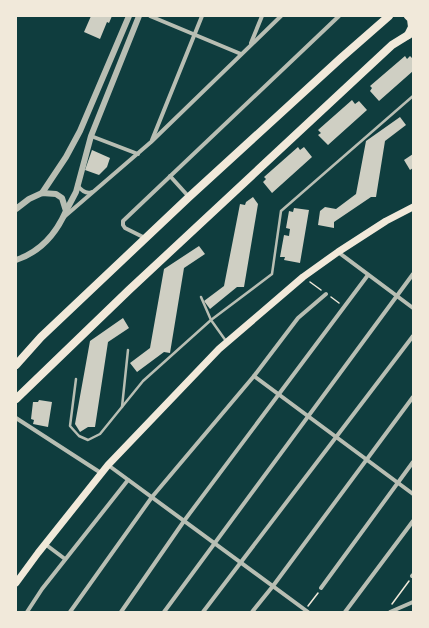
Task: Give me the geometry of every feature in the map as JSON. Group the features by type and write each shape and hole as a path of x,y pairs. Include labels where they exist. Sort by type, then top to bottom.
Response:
{"highway":[{"path":"16,365 41,337 145,238 341,58 389,16"},
{"path":"16,399 134,284 392,45 410,33 412,27 411,19 408,16"}],"main road":[{"path":"16,581 108,465 227,342 293,285 338,252 386,221 413,207"}],"street":[{"path":"42,193 66,157 80,131 129,16"},
{"path":"17,260 40,247 51,237 59,226 76,192 91,136 139,16"},
{"path":"150,16 241,54"},
{"path":"151,142 202,16"},
{"path":"250,46 262,16"},
{"path":"63,218 151,142 281,16"},
{"path":"145,238 125,228 123,221 339,16"},
{"path":"91,136 138,154"},
{"path":"170,176 189,197"},
{"path":"78,185 89,194 96,190"},
{"path":"16,209 29,199 42,193 56,194 62,198 66,211"},
{"path":"338,252 413,308"},
{"path":"164,612 413,274"},
{"path":"121,612 184,521 368,275"},
{"path":"77,612 71,610 152,497 254,376 298,318 326,294"},
{"path":"203,612 242,563 413,336"},
{"path":"254,376 413,494"},
{"path":"252,612 273,586 413,397"},
{"path":"16,418 101,474"},
{"path":"321,588 413,462"},
{"path":"108,465 307,611"},
{"path":"27,612 42,589 128,480"},
{"path":"345,612 413,521"},
{"path":"45,544 65,559"},
{"path":"390,612 413,602"}],"lane":[{"path":"76,380 70,426 79,436 88,440 100,434 143,381 211,320 272,274 281,211 413,96"},
{"path":"201,297 211,320 227,342"},
{"path":"122,408 128,350"}],"path":[{"path":"390,606 413,576"},
{"path":"307,611 321,588"}],"building":[{"path":"91,16 112,16 109,23 107,22 100,39 84,32"},
{"path":"405,56 407,59 410,56 413,59 413,71 379,101 370,91 372,88 370,86"},
{"path":"352,100 355,104 359,101 367,110 328,145 318,135 321,133 318,130"},
{"path":"400,117 406,125 385,141 376,197 371,197 334,222 334,228 318,225 320,211 325,207 336,209 356,194 366,141"},
{"path":"298,147 300,150 304,147 312,157 272,193 263,182 266,179 264,177"},
{"path":"92,150 110,158 107,167 99,175 85,170"},
{"path":"413,154 413,168 410,170 404,160"},
{"path":"253,197 258,204 244,287 237,287 210,309 204,301 224,286 240,204 245,205 246,202"},
{"path":"294,208 309,210 300,263 284,260 285,257 280,257 284,235 289,236 290,229 286,228 289,211 293,212"},
{"path":"199,246 205,254 184,268 170,353 164,352 137,372 130,363 150,348 164,269"},
{"path":"123,318 129,328 108,342 95,427 88,427 80,432 75,424 90,341"},
{"path":"39,400 52,402 48,427 33,424 34,420 31,419 33,402 38,402"}]}
